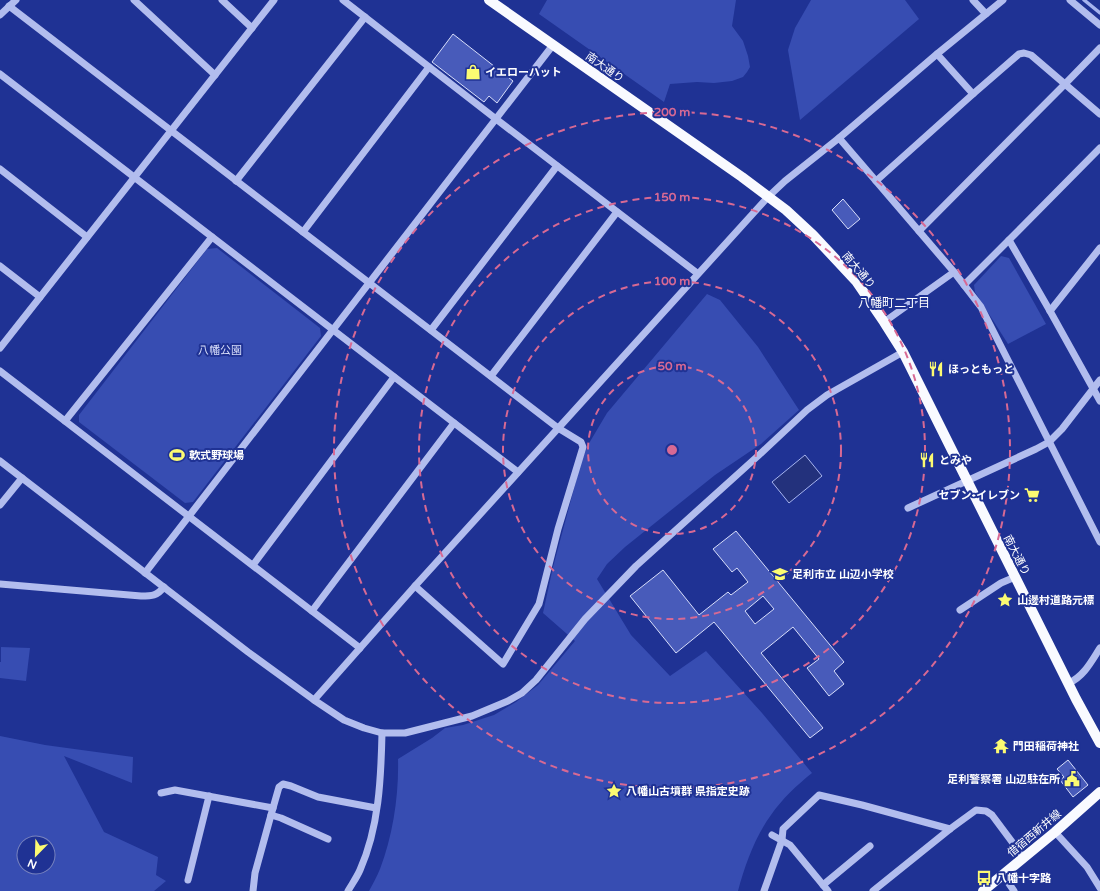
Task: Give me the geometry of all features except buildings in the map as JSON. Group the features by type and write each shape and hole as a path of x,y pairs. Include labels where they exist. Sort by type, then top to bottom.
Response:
{"main road":[{"name":"南大通り","path":"489,0 786,210 813,235 856,282 903,352 1076,699 1100,743"},
{"name":"借宿西新井線","path":"983,891 1055,832 1100,792"}],"street":[{"path":"0,15 16,0"},
{"path":"134,0 215,75"},
{"path":"222,0 252,28"},
{"path":"0,348 274,0"},
{"path":"343,0 697,273"},
{"path":"973,0 986,14"},
{"path":"314,700 697,273 768,197 785,180 838,138 1003,0"},
{"path":"1070,0 1100,25"},
{"path":"9,6 558,428 581,442 583,447 558,528 539,604 503,664 415,586"},
{"path":"236,181 365,17"},
{"path":"145,573 553,45"},
{"path":"919,231 1100,48"},
{"path":"876,181 1019,54 1024,53 1031,55 1100,114"},
{"path":"937,54 973,94"},
{"path":"303,232 429,67"},
{"path":"0,74 518,472"},
{"path":"838,138 954,272 981,307 1100,542"},
{"path":"964,285 1100,148"},
{"path":"431,330 557,166"},
{"path":"0,169 87,237"},
{"path":"491,376 617,212"},
{"path":"65,421 212,237"},
{"path":"1009,240 1100,401"},
{"path":"1050,311 1100,248"},
{"path":"0,266 40,297"},
{"path":"884,322 954,272"},
{"path":"0,461 248,652 314,700 344,720 364,728 382,733 405,733 472,716 508,701 522,693 536,680 585,619 636,566 760,455 807,410 827,395 903,352"},
{"path":"0,371 360,648"},
{"path":"253,566 394,377"},
{"path":"908,508 1049,442 1062,429 1100,380"},
{"path":"312,611 454,423"},
{"path":"0,505 22,478"},
{"path":"960,610 1001,583 1015,577"},
{"path":"0,584 141,596 152,596 160,593 164,587"},
{"path":"1069,683 1082,675 1100,648"},
{"path":"348,891 360,870 369,842 379,784 382,733"},
{"path":"253,891 255,873 272,811 279,788 283,784 318,798 376,808"},
{"path":"161,793 175,790 209,796 272,811 281,818 328,839"},
{"path":"764,891 782,840 783,829 819,795 950,829"},
{"path":"188,880 209,796"},
{"path":"873,891 976,810 986,811 992,815 1024,858"},
{"path":"1055,832 1087,867 1100,888"},
{"path":"772,835 790,845 826,888 870,846"},
{"path":"1003,875 1014,891"}],"green space":[{"path":"547,0 736,0 732,26 743,41 750,67 743,77 732,81 670,84 664,102 539,14"},
{"path":"811,0 905,0 919,19 800,120 788,50 795,28"},
{"name":"八幡公園","path":"217,248 320,328 321,336 193,502 185,503 79,422 79,415 207,249"},
{"path":"1001,256 1009,258 1046,324 1008,344 975,292 974,285"},
{"path":"707,294 720,300 758,347 799,410 761,444 715,475 625,547 607,564 597,579 631,635 670,676 706,651 762,713 812,773 795,787 775,809 765,824 751,852 738,891 369,891 385,856 392,829 396,801 398,759 445,728 463,725 494,715 516,702 538,685 575,641 543,613 553,567 581,462 588,445 607,413"},
{"path":"1,647 30,648 26,681 0,678"},
{"path":"0,736 45,745 133,757 132,783 64,756 104,832 158,857 156,875 166,881 154,891 0,891"}],"shaded area":[{"path":"805,455 822,476 789,503 772,482"}],"waterway":[{"path":"1084,0 1100,13"}],"place":[{"name":"イエローハット","path":"473,72"},
{"name":"ほっともっと","path":"936,369"},
{"name":"軟式野球場","path":"177,455"},
{"name":"とみや","path":"927,460"},
{"name":"セブン-イレブン","path":"1032,495"},
{"name":"足利市立 山辺小学校","path":"780,574"},
{"name":"山邊村道路元標","path":"1005,600"},
{"name":"門田稲荷神社","path":"1001,746"},
{"name":"足利警察署 山辺駐在所","path":"1072,779"},
{"name":"八幡山古墳群 県指定史跡","path":"614,791"},
{"name":"八幡十字路","path":"984,878"}],"district":[{"name":"八幡町二丁目","path":"894,303"}]}
